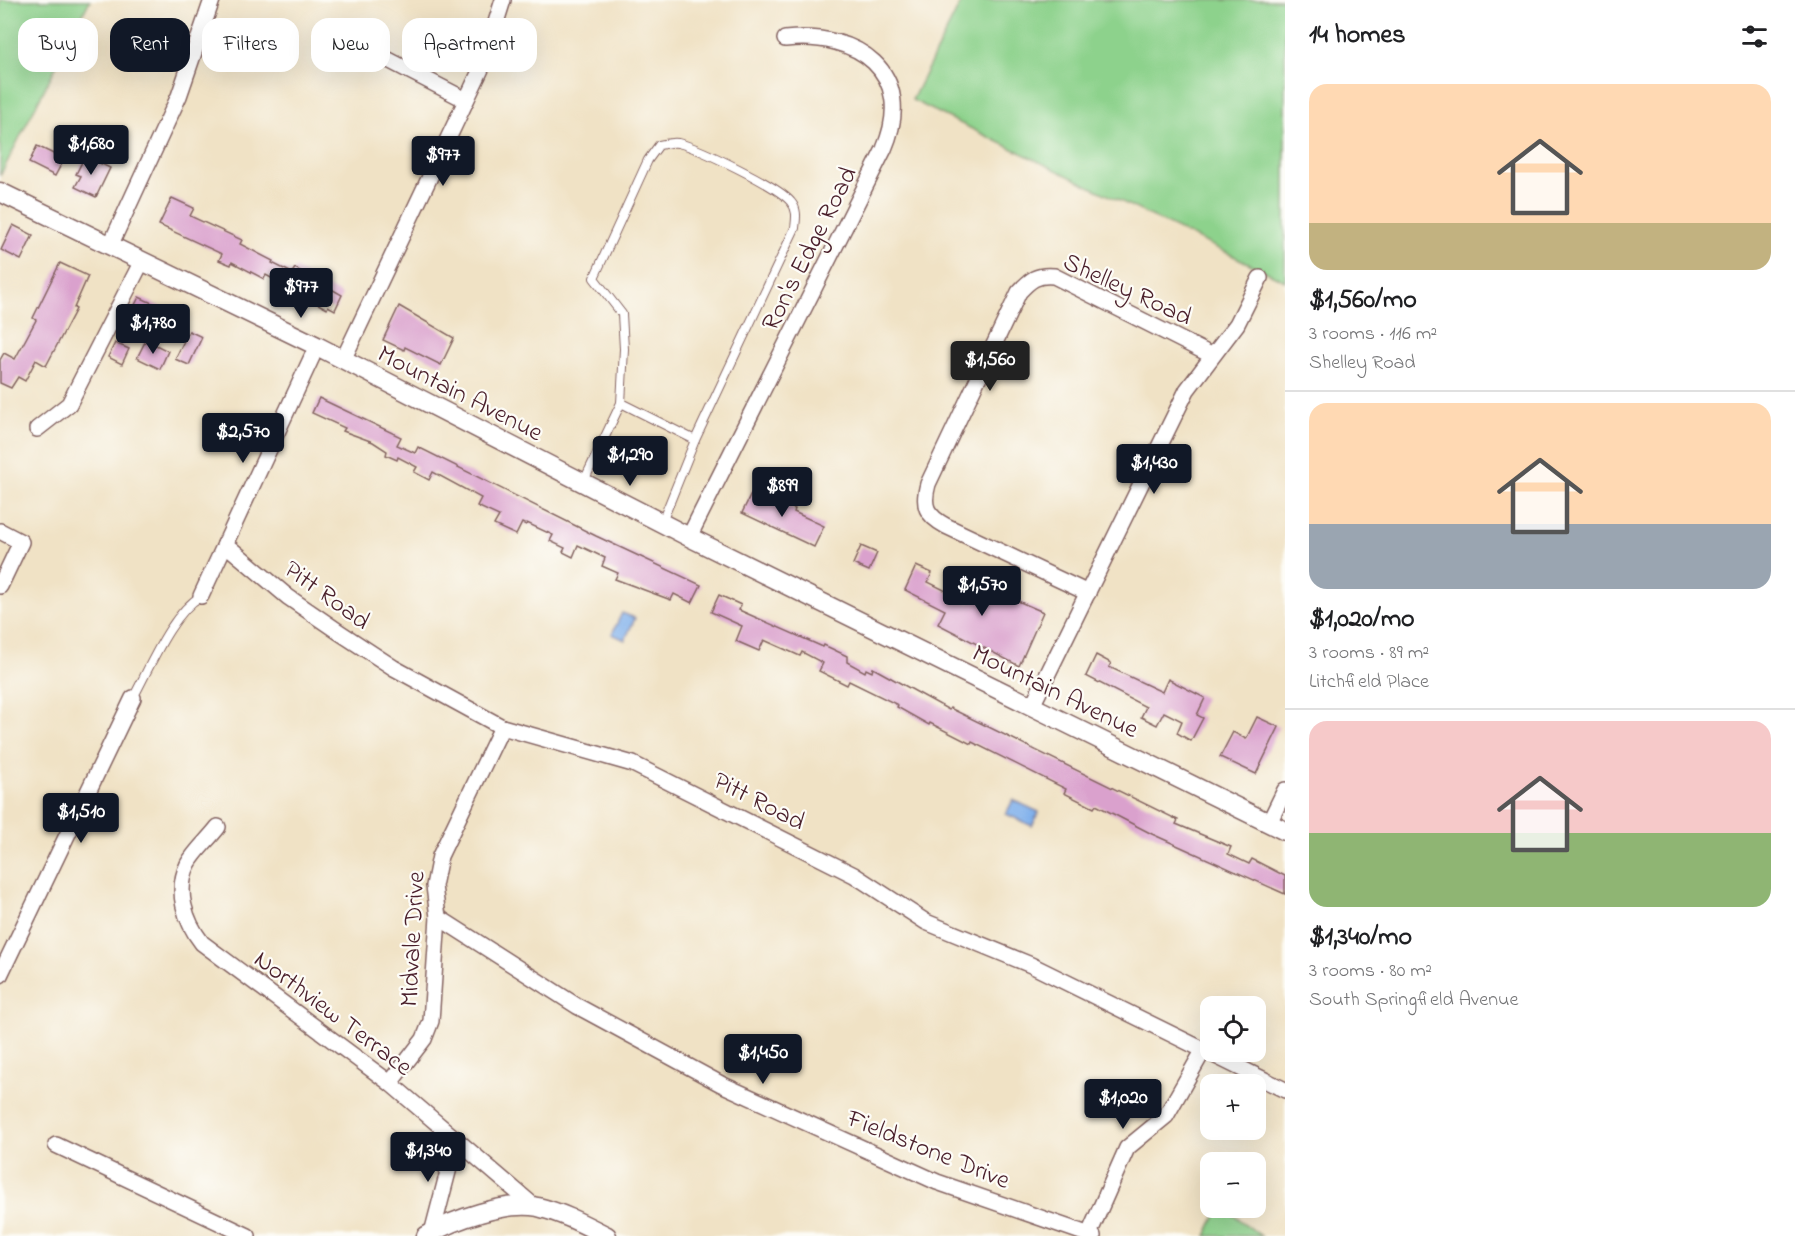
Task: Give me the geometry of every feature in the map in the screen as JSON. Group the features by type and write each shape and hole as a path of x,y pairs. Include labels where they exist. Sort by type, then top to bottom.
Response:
{"street":[{"path":"110,246 179,96 212,0"},
{"path":"343,360 482,67 503,0"},
{"name":"Ron's Edge Road","path":"689,537 884,149 895,114 894,96 889,81 869,58 827,39 807,36 785,39"},
{"path":"390,61 466,100"},
{"name":"Mountain Avenue","path":"0,192 317,346 689,537 1277,827"},
{"path":"37,429 69,404 142,261"},
{"name":"Shelley Road","path":"1088,593 946,526 930,517 925,509 924,500 930,478 1019,292 1032,279 1042,274 1054,276 1211,355"},
{"path":"1032,706 1187,390 1211,355 1237,324 1260,278"},
{"path":"201,596 317,346"},
{"path":"0,531 21,542 0,586"},
{"name":"Pitt Road","path":"225,543 288,597 339,632 394,668 502,727 633,764 854,875 926,922 1031,965 1200,1050"},
{"path":"0,975 133,698"},
{"name":"Midvale Drive","path":"390,1083 424,1039 431,1021 438,916 434,886 440,856 502,727"},
{"path":"1277,827 1285,790"},
{"name":"Northview Terrace","path":"218,827 189,863 184,878 183,901 193,930 202,943 390,1083 456,1142 535,1207"},
{"name":"Fieldstone Drive","path":"438,916 577,1006 721,1084 937,1182 1091,1235"},
{"path":"1091,1235 1127,1148 1166,1116 1200,1057"},
{"name":"Pitt Road","path":"1225,1062 1285,1090"},
{"path":"429,1234 456,1142"},
{"path":"56,1145 248,1236"},
{"path":"429,1234 489,1212 535,1207 558,1213 607,1236"}],"lane":[{"path":"583,483 621,403 624,349 622,314 594,278 648,160 659,145 675,143 691,148 776,189 791,202 797,213 795,228 694,440 662,523"},
{"path":"621,403 694,440"},
{"path":"133,698 174,624 189,605 201,596"}],"green space":[{"path":"0,0 90,0 81,18 18,18 18,72 53,72 0,176"},
{"path":"962,0 1285,0 1285,281 912,100"},
{"path":"1214,1218 1237,1218 1261,1236 1206,1236"}],"water":[{"path":"622,613 635,618 625,640 612,634"},
{"path":"1013,800 1039,812 1032,826 1006,814"}],"building":[{"path":"37,146 64,159 55,176 29,163"},
{"path":"85,156 110,168 96,197 75,187 81,176 76,174"},
{"path":"172,198 194,208 190,216 242,240 240,244 273,261 272,263 292,273 295,268 342,295 335,310 328,306 327,309 266,275 264,279 232,262 231,265 219,260 222,254 159,225"},
{"path":"13,225 33,235 21,260 1,250"},
{"path":"60,263 88,276 74,308 76,309 46,366 36,360 25,381 18,377 11,388 0,383 0,360 4,353 15,359 36,320 33,318"},
{"path":"139,297 163,308 151,332 127,321"},
{"path":"399,306 454,338 441,365 405,347 404,350 383,340"},
{"path":"189,331 202,337 189,365 175,359"},
{"path":"146,340 168,351 160,369 137,358"},
{"path":"115,343 129,349 122,364 108,357"},
{"path":"319,398 401,437 397,445 415,453 418,447 596,536 701,585 692,603 674,594 671,600 615,579 618,573 602,566 605,558 578,545 573,557 563,552 565,548 550,541 553,535 527,523 526,525 522,523 516,535 494,525 499,516 477,506 481,498 433,472 429,480 414,472 417,467 398,457 397,460 386,455 387,451 373,442 343,431 345,428 312,413"},
{"path":"755,486 767,492 766,496 824,526 814,547 742,513"},
{"path":"861,546 877,553 869,571 853,564"},
{"path":"916,566 932,573 928,582 970,603 979,584 1043,612 1019,666 938,624 945,610 905,590"},
{"path":"719,595 741,605 739,610 847,656 847,662 865,672 866,669 872,672 873,668 949,710 950,708 1178,820 1176,824 1231,847 1228,854 1249,864 1252,859 1285,876 1285,894 1152,834 1096,805 1094,808 1064,793 1066,789 972,742 971,744 930,723 929,725 897,707 898,705 849,681 847,685 819,671 823,663 802,652 800,656 764,640 759,651 736,641 742,626 711,612"},
{"path":"1096,655 1111,663 1109,667 1162,692 1168,679 1205,698 1197,715 1203,718 1191,741 1177,733 1182,721 1164,712 1157,725 1141,717 1146,707 1086,676"},
{"path":"1257,717 1279,727 1256,774 1220,757 1233,732 1246,739"}]}
